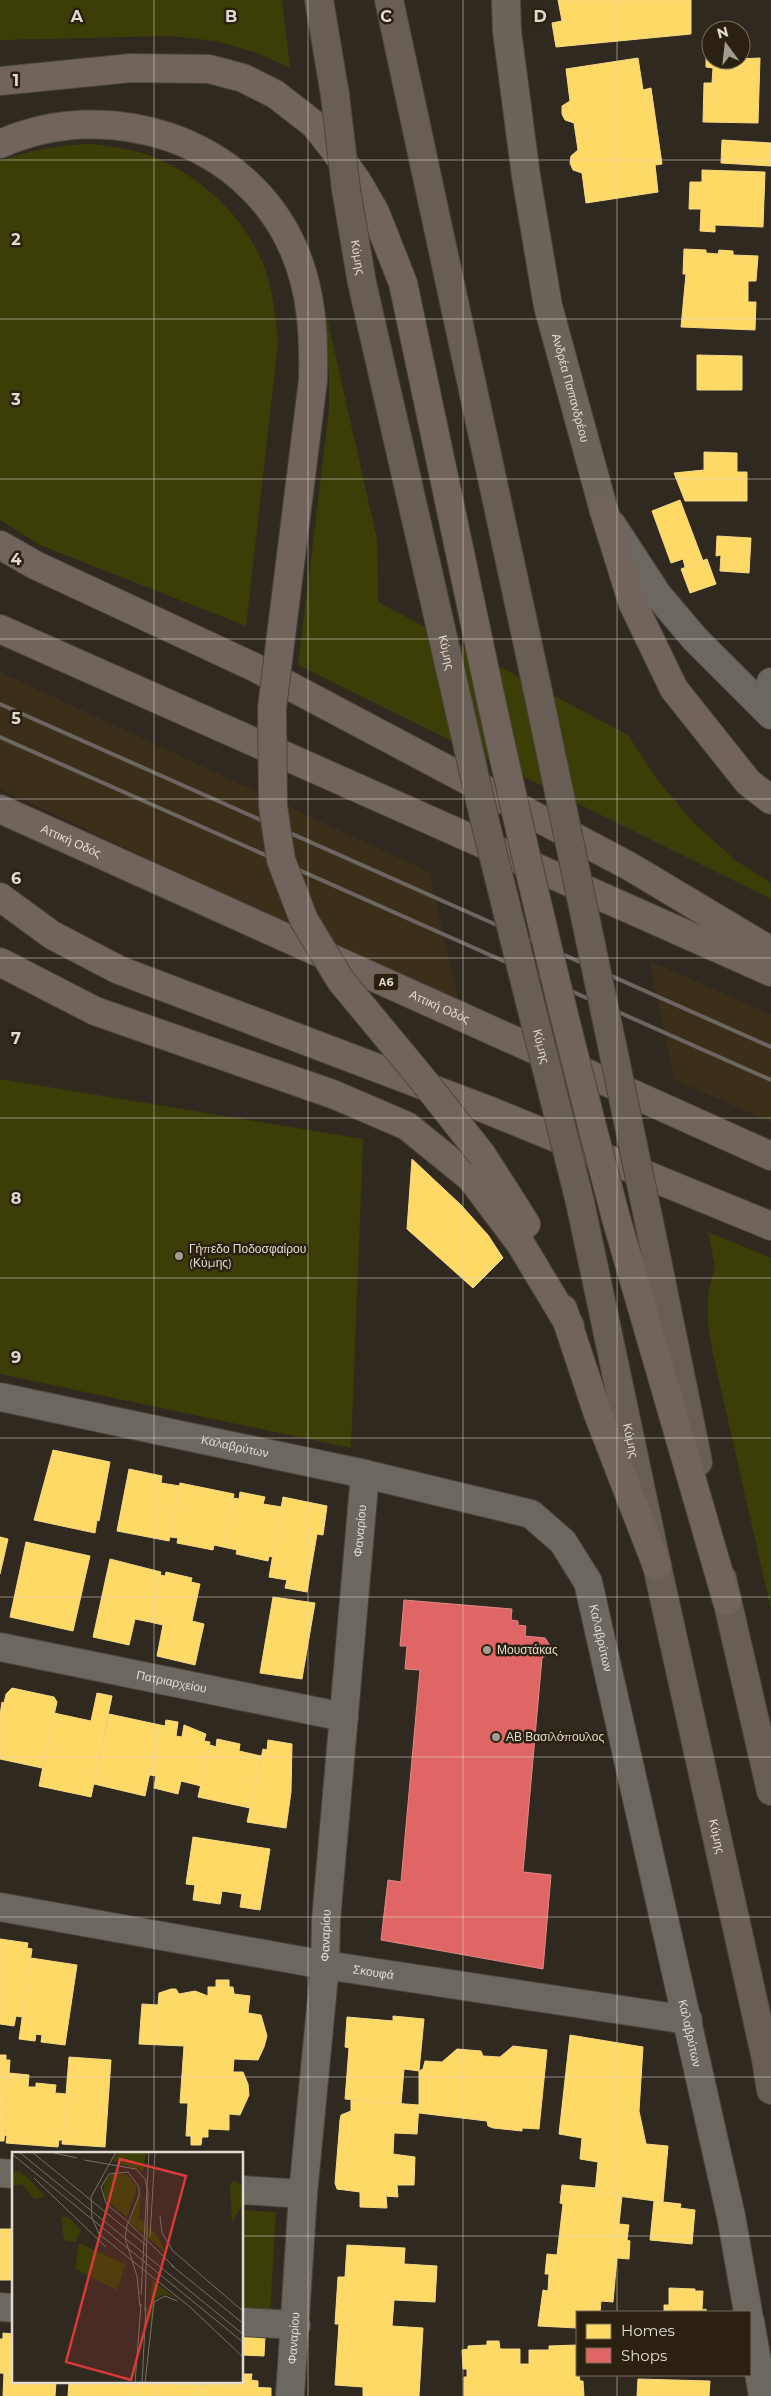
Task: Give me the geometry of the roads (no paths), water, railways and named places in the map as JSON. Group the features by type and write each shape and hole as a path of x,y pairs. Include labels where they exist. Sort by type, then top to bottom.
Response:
{"highway":[{"path":"0,81 131,68 210,69 243,78 275,94 315,125 357,181 375,212 403,283 530,880 570,1045 616,1218 726,1601"},
{"path":"0,144 40,130 69,125 98,123 154,131 187,144 216,160 239,177 260,197 279,222 294,250 312,314 313,380 272,708 273,806 281,860 304,920 340,980 482,1155 534,1236 570,1326 598,1414 657,1566"},
{"path":"604,511 633,604 674,689 748,782 771,800"},
{"path":"0,545 35,565 254,667 629,866 771,951"},
{"path":"0,629 771,972"},
{"name":"Αττική Οδός","path":"0,809 771,1156"},
{"path":"0,896 52,935 119,970 488,1110 771,1226"},
{"path":"0,962 95,1011 335,1095 407,1126 471,1178 520,1243 570,1326"}],"main road":[{"name":"Κύμης","path":"319,0 346,189 362,283 488,835 580,1202 657,1566 766,2059 771,2090"},
{"path":"389,0 537,687 726,1601 771,1791"}],"street":[{"name":"Ανδρέα Παπανδρέου","path":"506,0 507,31 526,176 548,306 604,511 663,601 695,639 770,714"},
{"path":"770,714 771,682"},
{"name":"Καλαβρύτων","path":"0,1397 365,1474 531,1514 563,1542 588,1582 731,2216 748,2311"},
{"name":"Φαναρίου","path":"290,2396 303,2194 325,1965 326,1920 365,1474"},
{"name":"Πατριαρχείου","path":"0,1647 344,1717"},
{"name":"Σκουφά","path":"0,1906 325,1965 688,2020"},
{"path":"244,2190 303,2194"},
{"path":"244,2322 296,2325"},
{"path":"751,2327 763,2396"}],"railway":[{"path":"0,704 771,1047"},
{"path":"0,737 771,1080"}],"place":[{"name":"Γήπεδο Ποδοσφαίρου (Κύμης)","path":"179,1256"},
{"name":"Μουστάκας","path":"487,1650"},
{"name":"ΑΒ Βασιλόπουλος","path":"496,1737"}]}
